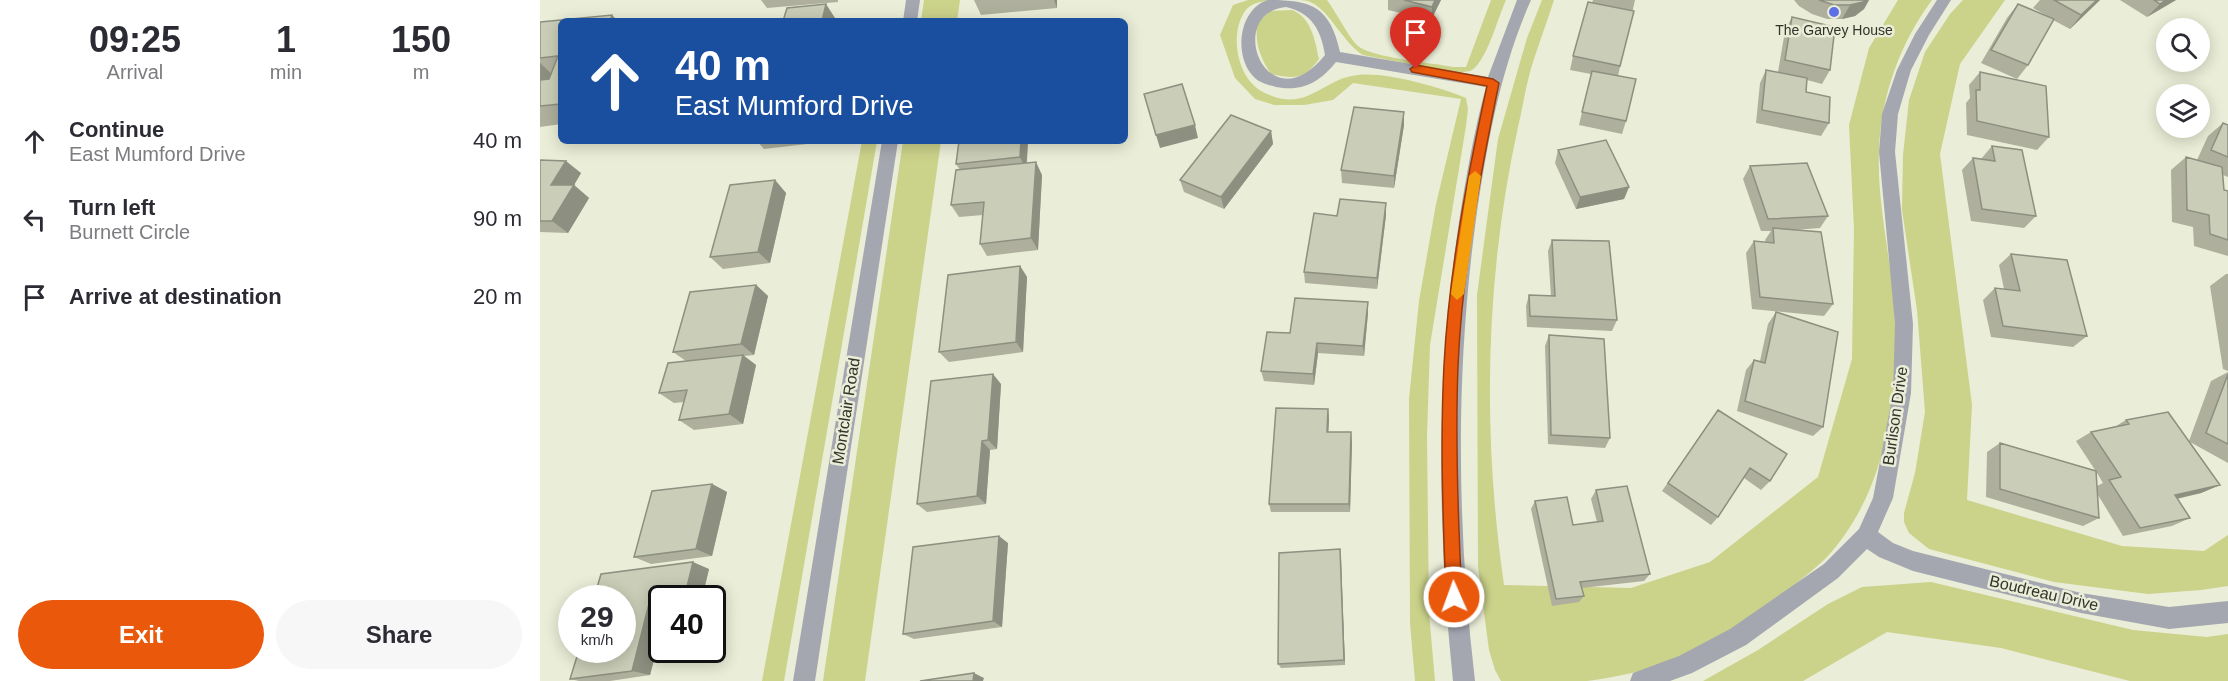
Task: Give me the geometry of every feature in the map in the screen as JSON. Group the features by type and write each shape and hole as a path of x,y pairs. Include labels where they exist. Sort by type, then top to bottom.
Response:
{"street":[{"path":"910,18 913,0"},
{"path":"1464,681 1454,597 1449,501 1451,393 1460,271 1479,152 1493,83 1524,0"},
{"name":"Burlison Drive","path":"1641,681 1684,665 1738,637 1831,571 1866,537 1883,498 1902,393 1904,324 1887,152 1890,114 1904,69 1922,34 1944,0"},
{"path":"1286,2 1301,5 1313,11 1322,21 1333,56 1317,75 1307,81 1294,84 1269,80 1259,74 1252,63 1249,32 1252,20 1261,8 1271,4 1286,2"},
{"path":"1333,56 1493,83"},
{"name":"Montclair Road","path":"804,681 890,144"},
{"name":"Boudreau Drive","path":"1866,537 1886,550 1913,561 2081,603 2169,618 2228,612"}],"green space":[{"path":"924,0 960,0 957,18 921,18"},
{"path":"1248,0 1274,0 1258,2 1248,8 1240,21 1237,32 1238,55 1242,67 1254,86 1263,92 1278,98 1303,98 1345,78 1370,75 1413,81 1466,98 1468,109 1466,126 1430,345 1427,435 1429,613 1435,681 1415,681 1410,623 1409,399 1419,301 1436,204 1461,99 1353,83 1333,100 1304,105 1274,105 1255,99 1235,78 1220,35 1233,5"},
{"path":"1295,0 1327,0 1354,42 1376,54 1404,60 1466,67 1491,0 1506,0 1491,39 1476,67 1470,71 1456,73 1363,55 1349,43 1317,6 1307,1"},
{"path":"1542,0 1554,0 1532,65 1518,127 1507,184 1493,298 1490,355 1492,470 1504,585 1631,588 1710,562 1818,477 1852,359 1854,229 1849,125 1869,48 1898,0 1932,0 1910,34 1894,71 1881,130 1880,186 1893,292 1895,362 1893,397 1887,432 1878,466 1865,499 1849,529 1827,557 1732,636 1710,648 1676,661 1587,681 1501,681 1489,650 1478,567 1477,295 1498,139 1527,38"},
{"path":"1963,0 2005,0 1960,64 1940,154 1972,405 1967,500 2122,546 2204,551 2228,535 2228,586 2148,594 2054,582 1929,549 1909,533 1904,522 1925,412 1917,310 1902,210 1903,155 1909,100 1925,52 1950,14"},
{"path":"1292,10 1304,18 1308,24 1314,37 1319,59 1309,71 1298,76 1287,77 1271,74 1259,50 1257,23 1270,11"},
{"path":"861,144 876,144 784,681 762,681"},
{"path":"903,144 941,144 865,681 823,681"},
{"path":"1931,582 2133,630 2207,637 2228,634 2228,681 2130,681 2001,648 1887,632 1803,681 1703,681 1758,650 1828,604 1862,587"}],"building":[{"path":"1404,0 1435,0 1432,7"},
{"path":"1819,0 1865,0 1850,5 1834,5"},
{"path":"2054,0 2097,0 2081,15"},
{"path":"2154,0 2166,0 2160,4"},
{"path":"1588,2 1634,11 1620,66 1573,56"},
{"path":"826,4 823,18 784,18 787,8"},
{"path":"2018,4 2054,19 2028,65 1991,50"},
{"path":"612,15 611,18 581,18"},
{"path":"1792,17 1835,27 1830,70 1785,60"},
{"path":"558,20 558,56 540,58 540,22"},
{"path":"558,56 558,104 540,106 540,80 549,79"},
{"path":"1766,70 1807,78 1806,92 1830,97 1829,123 1762,110"},
{"path":"1592,71 1636,79 1626,121 1582,112"},
{"path":"1980,72 2046,86 2049,137 1977,121 1976,90 1980,90"},
{"path":"1182,84 1195,125 1156,135 1144,94"},
{"path":"1354,107 1404,112 1394,176 1341,170"},
{"path":"1231,115 1271,131 1221,197 1180,180"},
{"path":"2223,123 2228,125 2228,157 2211,150"},
{"path":"1606,140 1629,187 1580,197 1558,150"},
{"path":"959,144 1021,144 1020,157 956,164"},
{"path":"1992,146 2022,150 2036,216 1982,209 1973,158 1995,161"},
{"path":"2186,157 2222,167 2224,190 2228,191 2228,240 2210,234 2209,215 2187,210"},
{"path":"540,160 566,161 551,185 574,185 552,221 540,221"},
{"path":"1036,162 1031,238 980,244 984,202 951,205 956,170"},
{"path":"1807,163 1828,216 1768,219 1750,166"},
{"path":"775,180 758,252 710,257 730,185"},
{"path":"1340,199 1386,203 1377,278 1304,272 1314,213 1337,216"},
{"path":"1773,228 1821,232 1833,304 1760,297 1754,241 1774,243"},
{"path":"1552,240 1609,241 1617,320 1530,316 1529,295 1555,296"},
{"path":"2011,254 2067,260 2087,336 2003,326 1995,288 2020,291"},
{"path":"1020,266 1016,342 939,352 948,275"},
{"path":"756,285 741,344 673,352 690,292"},
{"path":"1295,298 1368,302 1363,346 1317,343 1313,374 1261,371 1267,332 1290,333"},
{"path":"1776,312 1838,332 1823,427 1745,401 1754,360 1765,363"},
{"path":"1549,335 1604,339 1610,438 1551,435"},
{"path":"743,355 729,414 679,420 687,390 659,393 668,363"},
{"path":"993,374 988,440 982,441 977,496 917,504 931,381"},
{"path":"2228,374 2228,444 2206,433"},
{"path":"1276,408 1328,409 1327,432 1351,432 1349,504 1269,504"},
{"path":"1718,410 1787,454 1770,481 1750,468 1718,517 1668,483"},
{"path":"2168,412 2220,485 2175,495 2190,518 2140,528 2109,480 2121,477 2091,432 2129,424 2126,420"},
{"path":"2000,443 2096,471 2099,518 2000,489"},
{"path":"712,484 696,549 634,557 652,491"},
{"path":"1627,486 1650,574 1580,582 1584,596 1556,599 1535,501 1567,497 1573,525 1603,521 1596,490"},
{"path":"999,536 993,621 903,634 913,547"},
{"path":"1340,549 1344,660 1278,664 1279,553"},
{"path":"693,562 687,585 648,585 648,608 636,655 636,585 598,585 601,574"},
{"path":"575,663 634,663 632,671 570,679"},
{"path":"974,673 973,681 920,681"}],"slow traffic":[{"path":"1457,294 1475,176"}],"place":[{"name":"The Garvey House","path":"1834,12"}],"route":[{"path":"1416,69 1493,83 1479,152 1460,271 1451,365 1449,501 1454,597"}]}
